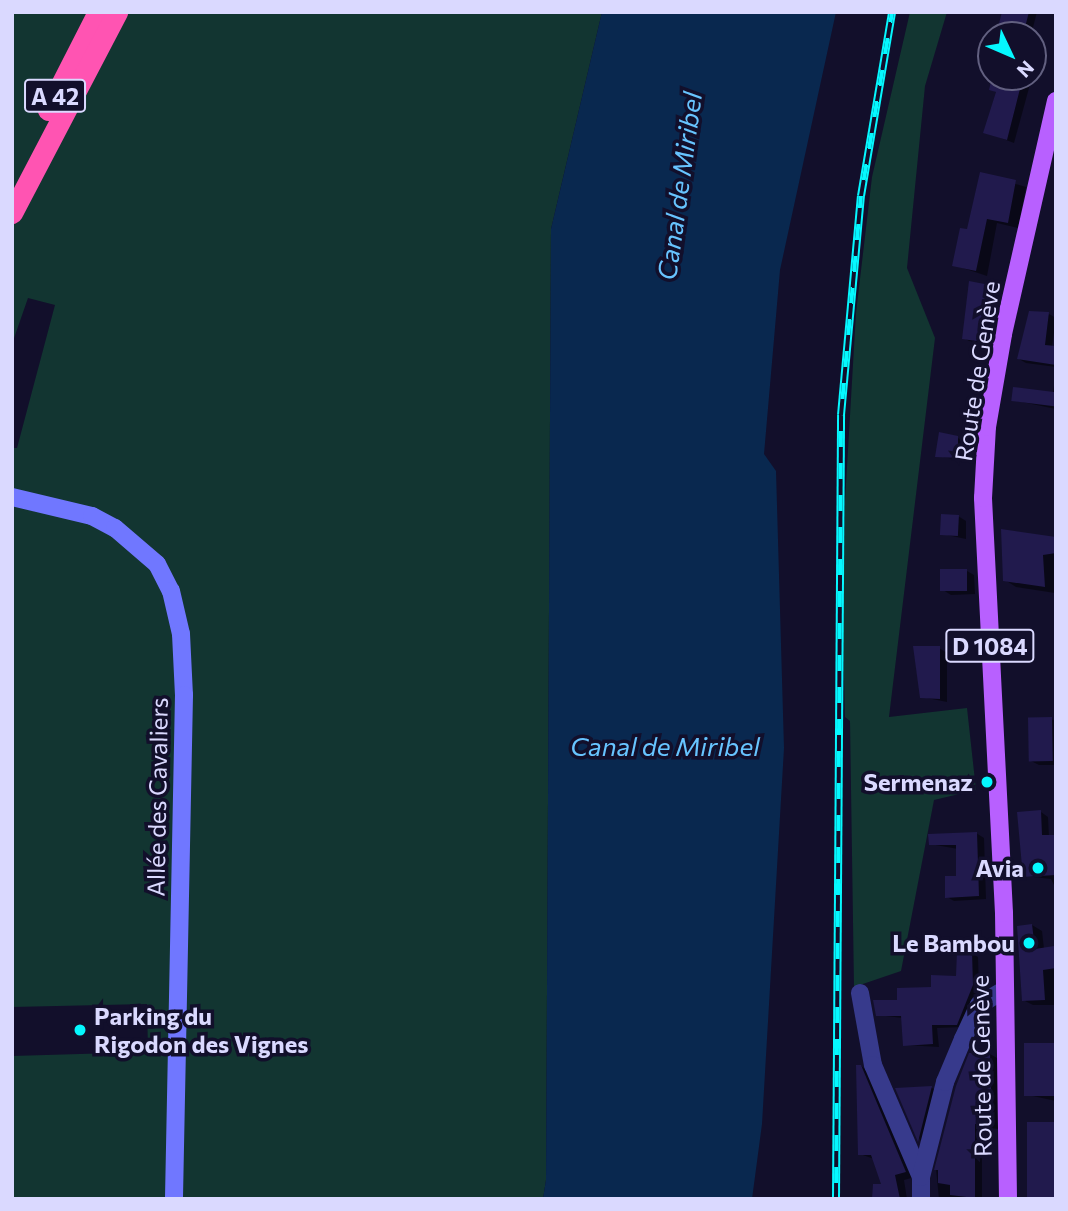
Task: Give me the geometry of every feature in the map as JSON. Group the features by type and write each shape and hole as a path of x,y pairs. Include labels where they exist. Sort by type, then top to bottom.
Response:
{"highway":[{"name":"A 42","path":"12,180 98,12"},
{"path":"12,213 117,12"}],"main road":[{"name":"Route de Genève","path":"1008,1199 1002,991 1004,913 983,498 988,427 1003,334 1056,101"}],"street":[{"name":"Allée des Cavaliers","path":"12,497 93,516 115,528 157,565 171,590 181,634 184,695 174,1199"},
{"path":"921,1199 921,1177 945,1082 979,1005 1002,991"},
{"path":"860,993 873,1065 921,1177"}],"green space":[{"path":"12,12 602,12 551,229 546,1180 543,1199 12,1199 12,1056 148,1052 147,1004 12,1007 12,448 17,448 55,305 28,298 12,344"},
{"path":"910,12 947,12 925,86 907,268 935,338 889,717 967,708 976,790 934,800 901,971 854,987 850,721 845,717 843,636 845,501 856,313 872,177"}],"water":[{"name":"Canal de Miribel","path":"602,12 836,12 780,270 764,454 776,471 784,748 762,1124 752,1199 543,1199 546,1180 551,229"}],"building":[{"path":"1002,12 1029,12 1027,21 1000,21"},
{"path":"992,91 1019,91 1007,140 983,133 996,92"},
{"path":"980,172 1016,180 1008,223 987,219 976,271 952,266 960,228 967,229"},
{"path":"969,281 995,286 983,342 962,339"},
{"path":"1029,311 1049,312 1045,345 1056,346 1056,365 1017,359"},
{"path":"1013,387 1056,392 1054,406 1011,401"},
{"path":"939,432 958,436 958,458 935,457"},
{"path":"941,514 959,515 958,536 940,535"},
{"path":"1001,529 1056,537 1056,553 1043,555 1045,587 1003,581"},
{"path":"940,569 967,569 967,591 940,591"},
{"path":"913,646 940,646 940,699 920,698"},
{"path":"1028,717 1052,717 1053,761 1029,761"},
{"path":"1041,810 1042,835 1056,835 1056,875 1023,877 1017,812"},
{"path":"977,832 979,896 945,898 945,876 956,876 956,845 929,845 928,834"},
{"path":"1032,924 1035,949 1054,946 1056,968 1043,970 1045,1000 1022,1001 1017,926"},
{"path":"957,951 972,951 973,985 957,1025 932,1025 933,1044 903,1046 901,1016 876,1016 873,1000 897,1000 897,988 931,987 931,975 956,976"},
{"path":"1024,1043 1056,1043 1056,1096 1024,1096"},
{"path":"969,1053 990,1053 991,1126 975,1124 975,1198 950,1195 950,1185 938,1183 938,1170 934,1170 956,1086"},
{"path":"856,1065 861,1065 906,1172 895,1175 900,1199 872,1199 873,1184 881,1184 871,1155 858,1155"},
{"path":"932,1086 918,1142 895,1088"},
{"path":"1027,1122 1056,1122 1056,1199 1027,1199"}],"railway":[{"path":"836,1199 841,415 861,196 892,12"}],"place":[{"name":"Sermenaz","path":"987,782"},
{"name":"Avia","path":"1038,868"},
{"name":"Le Bambou","path":"1029,943"},
{"name":"Parking du Rigodon des Vignes","path":"80,1030"}]}
